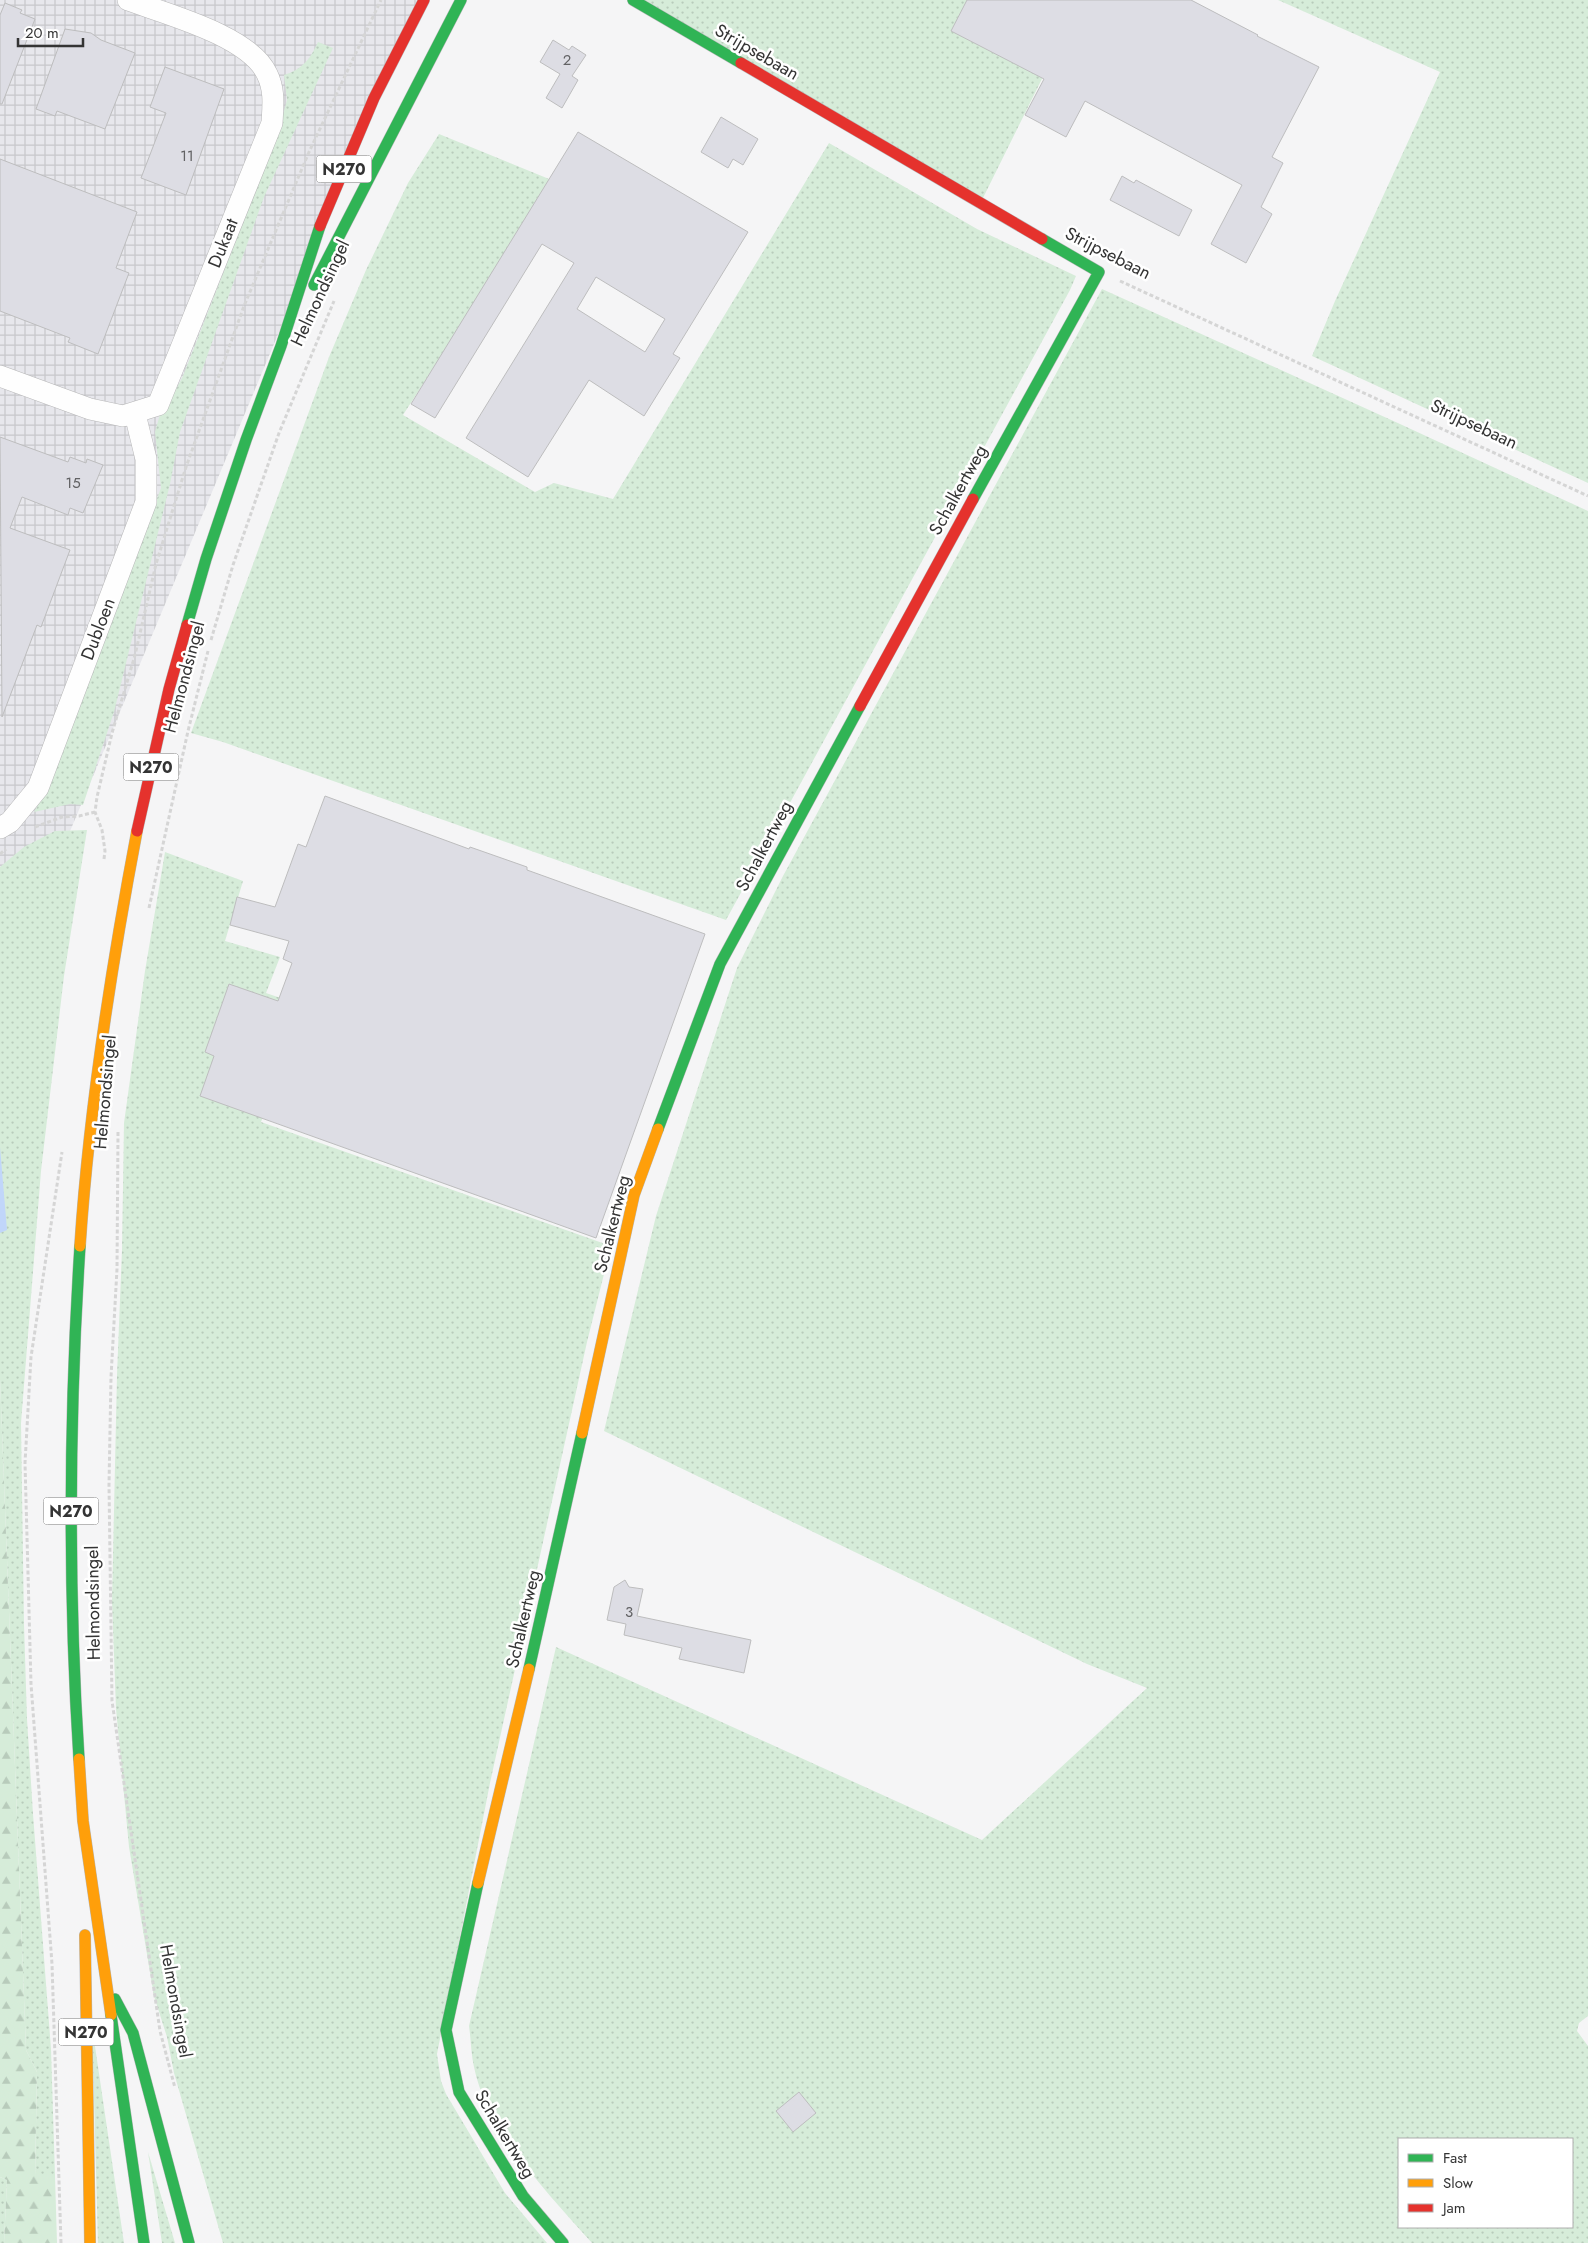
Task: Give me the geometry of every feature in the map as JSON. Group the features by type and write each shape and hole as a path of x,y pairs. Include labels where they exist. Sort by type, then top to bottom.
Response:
{"main road":[{"name":"Helmondsingel","path":"144,2243 83,1820 75,1694 71,1454 74,1336 82,1221 99,1058 124,897 138,824 169,689 206,559 246,440 281,346 322,220 374,98 424,0"},
{"name":"Helmondsingel","path":"281,346 345,229 461,0"},
{"name":"Strijpsebaan","path":"634,0 1099,272"},
{"name":"Schalkertweg","path":"563,2243 523,2196 459,2092 446,2030 494,1816 538,1634 634,1195 720,964 913,608 1099,272"},
{"name":"N270","path":"83,1820 90,2243"},
{"name":"N270","path":"107,1984 133,2033 189,2243"}],"street":[{"name":"Dukaat","path":"0,376 90,409 123,416 135,414 158,405 272,123 274,97 267,73 245,48 223,35 128,0"},
{"name":"Dubloen","path":"6,836 10,822 38,788 146,502 146,458 135,414"}],"path":[{"path":"33,828 62,817 95,812 112,733 135,655 156,564 186,467 244,306 308,152 381,0"},
{"name":"Strijpsebaan","path":"1099,272 1588,496"},
{"name":"Helmondsingel","path":"148,917 208,648 233,566 279,433 337,295"},
{"path":"0,854 6,836"},
{"name":"Helmondsingel","path":"118,1125 116,1269 109,1485 112,1701 160,2031 176,2089"}],"shaded area":[{"path":"0,0 418,0 32,922 0,1122"}],"green space":[{"path":"637,0 1081,0 980,204"},
{"path":"1278,0 1588,0 1588,483 1312,356 1335,301 1440,72"},
{"path":"318,42 333,48 264,197 180,432 170,484 114,712 83,805 70,804 34,812 46,791 161,488 155,432 162,407 171,399 183,376 278,133 287,100 284,75 301,67"},
{"path":"439,134 554,181 403,415 535,492 554,483 613,499 829,143 977,229 1076,276 726,920 223,742 191,733 329,357 366,270 408,183"},
{"path":"1102,289 1588,511 1588,2016 1579,2023 1577,2031 1588,2046 1588,2243 592,2243 558,2205 506,2138 481,2090 472,2057 469,2026 556,1647 982,1840 1147,1688 1087,1664 604,1431 656,1216 737,968 783,876"},
{"path":"87,830 64,976 41,1171 21,1423 27,1719 51,2049 55,2176 35,2177 37,2072 26,2050 0,1379 0,867 24,847 55,831"},
{"path":"165,852 243,881 225,941 280,957 266,993 304,1006 261,1122 611,1246 587,1342 490,1783 437,2054 441,2081 446,2094 505,2193 547,2243 223,2243 174,2073 167,2037 154,1996 129,1847 116,1709 112,1601 124,1123 145,971"},
{"path":"0,1379 26,2050 37,2072 35,2176 55,2176 57,2243 4,2243 7,2180 0,2177"},
{"path":"92,2026 124,2243 98,2243"},
{"path":"148,2152 175,2243 162,2243"},
{"path":"0,2177 7,2180 4,2243 0,2243"}],"water":[{"path":"0,1147 7,1230 0,1233"}],"building":[{"path":"967,0 1191,0 1319,67 1272,157 1283,163 1261,207 1272,214 1246,263 1211,244 1242,185 1085,101 1066,137 1025,115 1044,79 951,31"},
{"path":"5,3 22,10 20,13 35,19 2,104 0,104 0,15"},
{"path":"65,29 91,33 101,40 135,53 105,129 57,111 55,116 36,109"},
{"path":"553,40 569,50 572,46 586,55 572,76 578,80 562,108 546,98 560,74 540,62"},
{"path":"165,67 224,89 186,195 141,178 166,113 150,107"},
{"path":"721,117 758,139 743,165 733,159 728,168 701,152"},
{"path":"578,132 748,232 673,354 680,358 644,416 589,380 528,477 466,438 574,263 542,244 435,418 411,404","holes":["596,277 665,319 645,352 577,309"]},
{"path":"0,159 137,212 116,268 129,273 98,354 68,342 70,338 0,311"},
{"path":"1122,176 1134,183 1136,180 1192,210 1179,236 1110,200"},
{"path":"0,437 68,462 70,457 86,463 87,459 103,465 83,513 70,508 68,515 22,497 10,528 70,550 41,627 37,625 2,717"},
{"path":"325,796 469,849 470,847 527,867 527,870 705,934 596,1238 200,1096 214,1056 205,1052 229,984 278,1001 292,963 283,959 289,941 230,925 237,897 275,907 298,844 306,847"},
{"path":"625,1580 629,1587 643,1589 637,1616 751,1640 744,1673 679,1659 682,1648 624,1635 626,1624 607,1620 614,1587"},
{"path":"799,2092 816,2113 793,2132 776,2111"}],"traffic: fast":[{"path":"314,285 461,0"},
{"path":"633,0 741,63"},
{"path":"187,625 206,559 246,440 281,346 320,226"},
{"path":"973,499 1099,272 1042,239"},
{"path":"658,1129 720,964 860,706"},
{"path":"79,1759 73,1631 71,1502 76,1310 80,1246"},
{"path":"529,1669 582,1433"},
{"path":"478,1883 446,2030 459,2092 523,2196 563,2243"},
{"path":"115,1999 133,2033 189,2243"},
{"path":"111,2015 144,2243"}],"traffic: slow":[{"path":"80,1246 89,1142 102,1038 118,934 137,831"},
{"path":"582,1433 634,1195 658,1129"},
{"path":"478,1883 529,1669"},
{"path":"79,1759 83,1821 111,2015"},
{"path":"85,1935 90,2243"}],"traffic: jam":[{"path":"320,226 374,98 424,0"},
{"path":"741,63 1042,239"},
{"path":"860,706 973,499"},
{"path":"137,831 169,689 187,625"}]}
